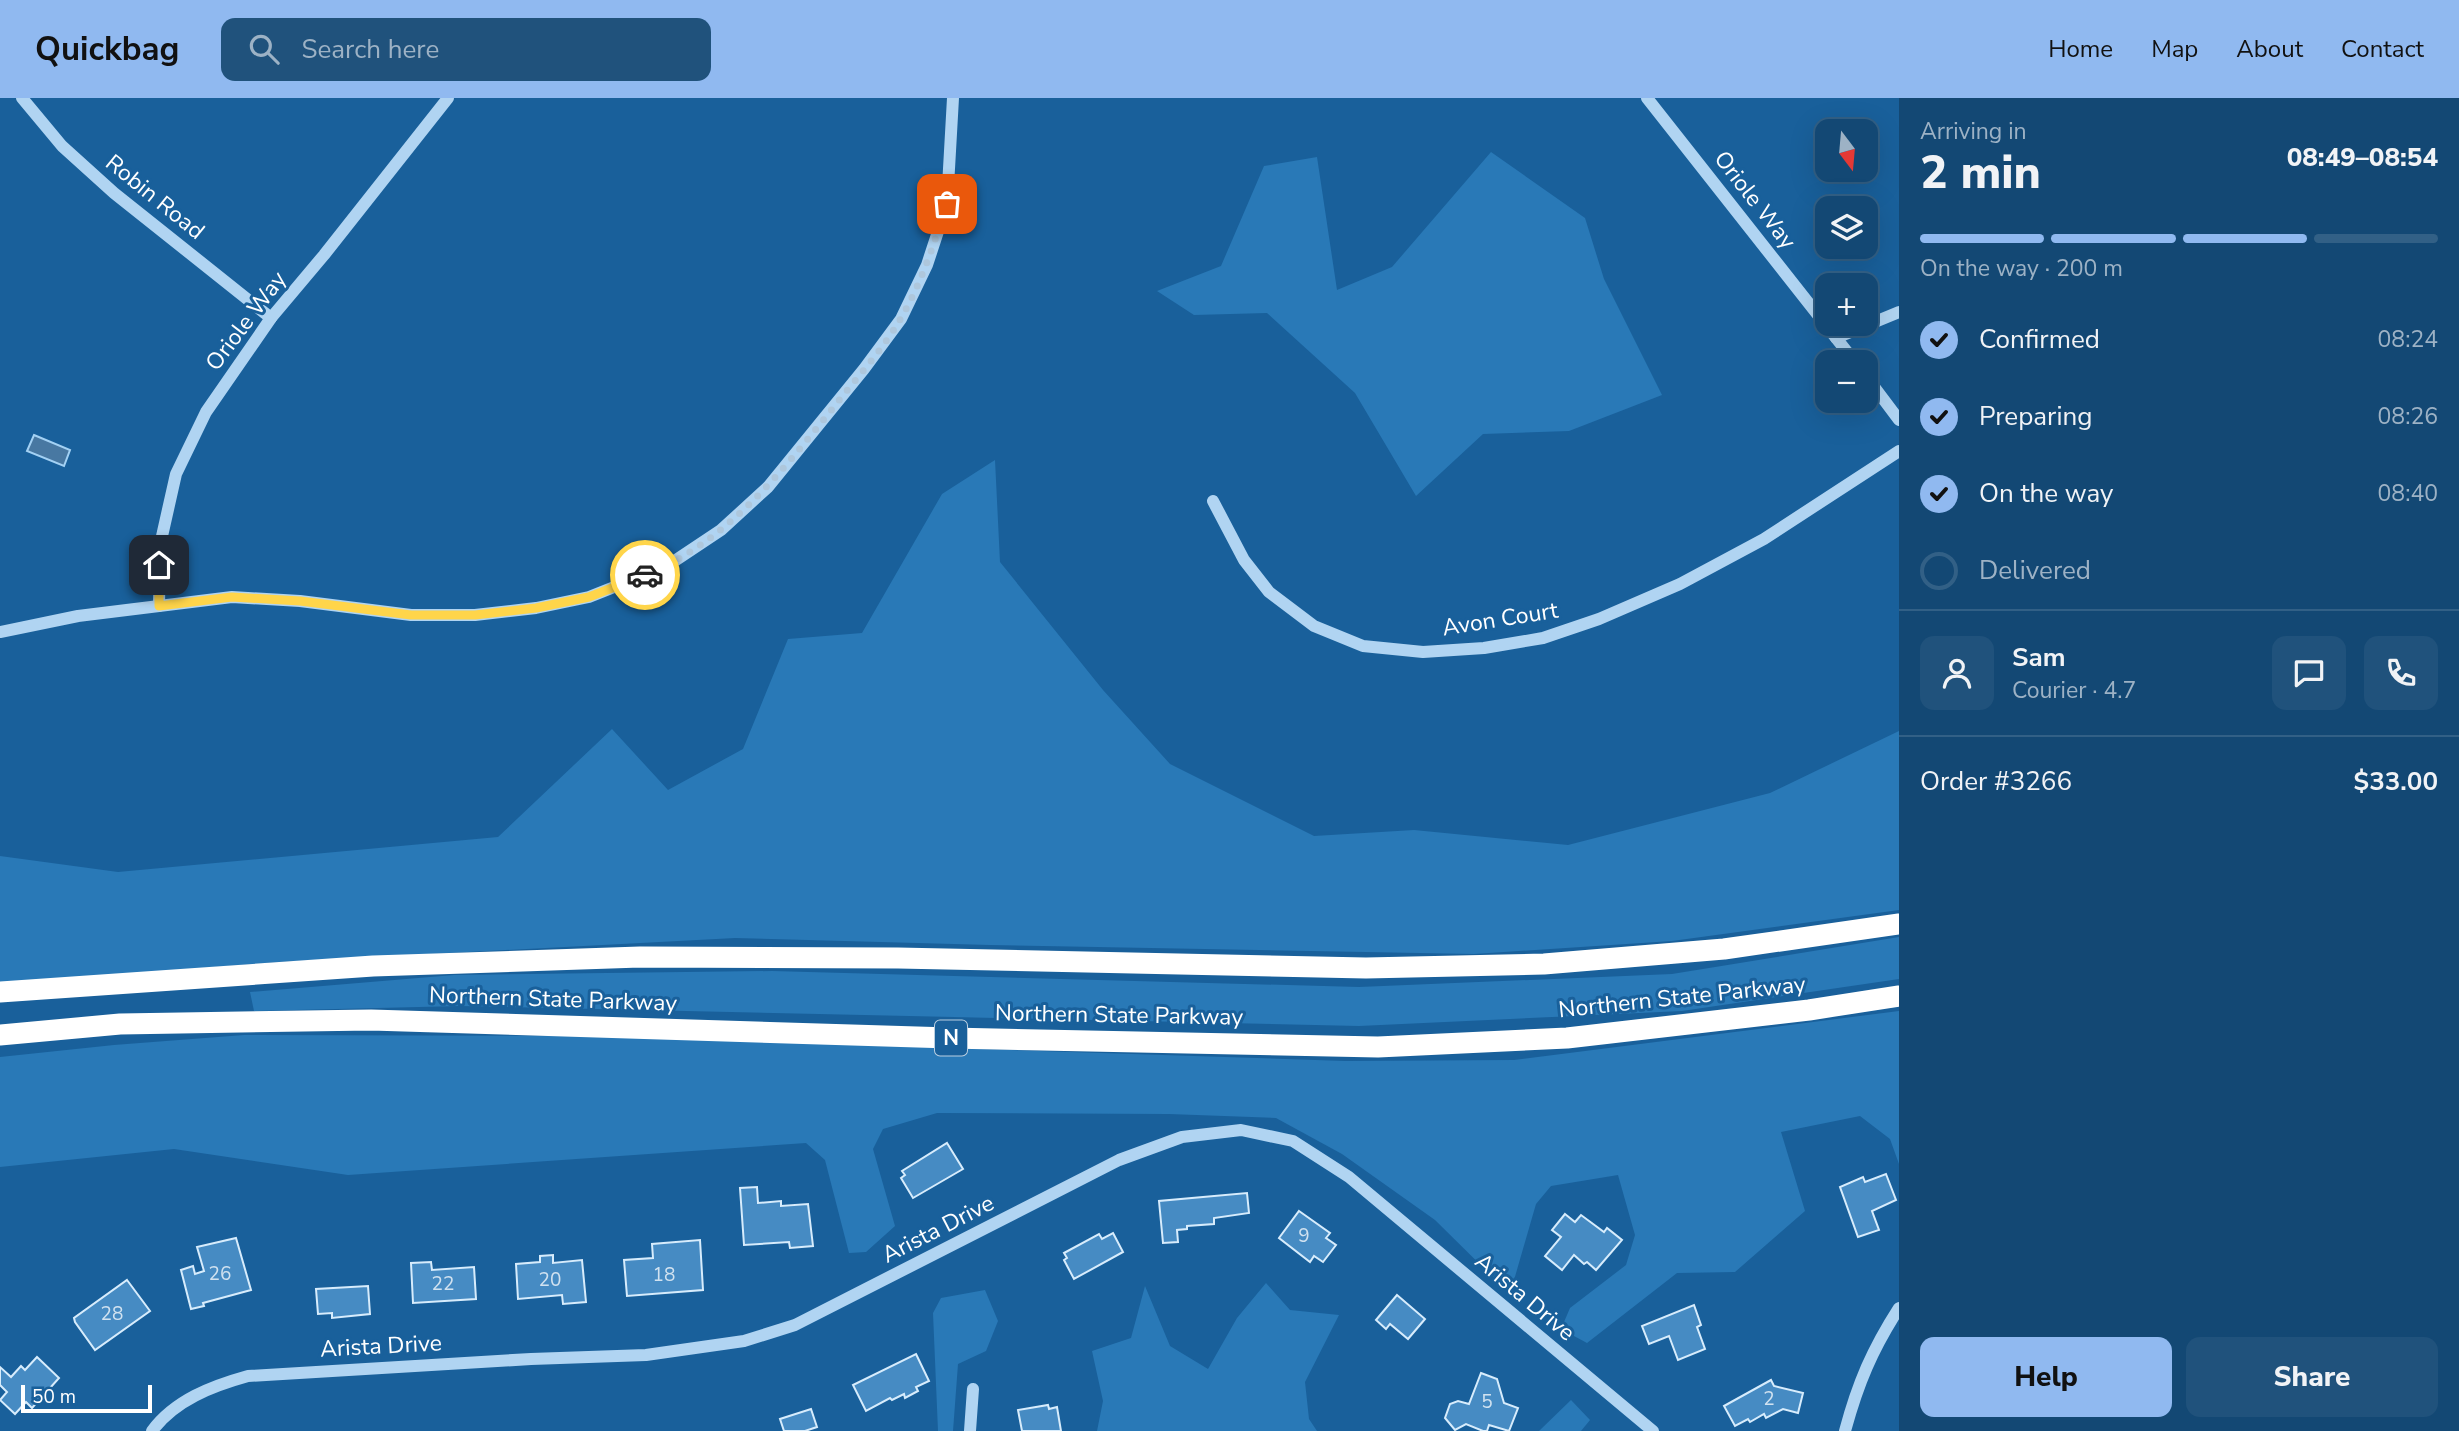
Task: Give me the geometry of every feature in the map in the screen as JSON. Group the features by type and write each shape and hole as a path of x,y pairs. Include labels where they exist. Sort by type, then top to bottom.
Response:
{"highway":[{"name":"Northern State Parkway","path":"0,992 373,966 640,957 911,958 1366,968 1544,964 1724,949 1899,924"},
{"name":"Northern State Parkway","path":"0,1035 120,1024 372,1020 936,1038 1378,1047 1567,1038 1809,1010 1899,996"}],"street":[{"name":"Robin Road","path":"22,98 62,146 114,193 271,318"},
{"name":"Oriole Way","path":"159,606 160,545 176,474 206,412 271,318 324,256 448,98"},
{"path":"0,632 78,617 232,597 300,601 411,615 475,615 536,608 589,597 667,566 721,530 768,487 901,319 927,265 947,204 953,98"},
{"name":"Oriole Way","path":"1647,98 1846,350"},
{"path":"1836,338 1899,312"},
{"path":"1878,392 1899,420"},
{"name":"Avon Court","path":"1213,501 1244,560 1269,592 1314,626 1363,646 1423,652 1484,648 1543,638 1600,620 1680,583 1764,539 1899,451"},
{"name":"Arista Drive","path":"152,1431 181,1404 216,1385 248,1376 646,1355 744,1341 795,1325 1119,1160 1182,1138 1241,1130 1293,1141 1349,1177 1653,1431"},
{"path":"1845,1431 1856,1392 1878,1340 1899,1308"},
{"path":"970,1431 974,1389"}],"shaded area":[{"path":"1491,152 1585,218 1604,279 1662,395 1569,431 1483,434 1416,496 1355,393 1267,313 1194,315 1157,291 1221,266 1264,166 1317,157 1337,290 1392,267"},
{"path":"34,435 70,450 64,466 27,451"},
{"path":"995,460 1000,562 1103,690 1170,764 1314,836 1414,830 1568,845 1770,793 1899,731 1899,910 1672,941 1474,954 735,938 278,962 0,984 0,856 118,872 498,837 612,729 668,790 743,749 788,639 862,633 942,494"},
{"path":"1899,937 1899,979 1682,1011 1359,1026 460,1006 254,1011 250,992 454,975 772,971 1359,987 1672,974"},
{"path":"1899,1011 1899,1164 1890,1139 1860,1116 1781,1132 1805,1211 1735,1272 1677,1273 1587,1343 1561,1329 1570,1308 1626,1265 1635,1235 1618,1175 1551,1186 1536,1204 1510,1294 1435,1220 1342,1154 1276,1118 1169,1114 937,1113 883,1129 873,1149 895,1226 866,1252 849,1253 825,1160 806,1143 348,1175 174,1149 0,1167 0,1057 114,1045 244,1035 584,1036 1345,1061 1514,1060"},
{"path":"1266,1283 1290,1310 1339,1315 1305,1382 1309,1419 1317,1431 1097,1431 1103,1401 1092,1351 1131,1338 1145,1286 1170,1346 1208,1369 1237,1318"},
{"path":"985,1290 998,1321 986,1351 958,1364 953,1431 938,1431 933,1313 941,1298"},
{"path":"1571,1400 1590,1420 1581,1431 1539,1431"}],"building":[{"path":"947,1143 963,1169 913,1198 901,1178 905,1175 902,1171"},
{"path":"1886,1174 1896,1200 1872,1211 1879,1230 1858,1237 1840,1187 1863,1177 1865,1182"},
{"path":"757,1187 758,1203 781,1201 781,1206 808,1204 813,1246 790,1248 789,1242 744,1245 740,1188"},
{"path":"1247,1193 1249,1213 1214,1218 1214,1224 1187,1226 1187,1229 1177,1230 1178,1242 1163,1243 1159,1201"},
{"path":"1299,1211 1330,1233 1326,1238 1336,1245 1323,1262 1314,1256 1310,1262 1279,1238"},
{"path":"1565,1214 1575,1222 1581,1215 1604,1232 1607,1228 1622,1240 1596,1270 1574,1255 1562,1270 1545,1256 1561,1237 1552,1230"},
{"path":"1113,1233 1123,1252 1074,1279 1064,1260 1067,1258 1064,1253 1099,1234 1102,1239"},
{"path":"236,1238 251,1290 191,1309 181,1270 193,1266 195,1274 204,1271 197,1247"},
{"path":"700,1240 703,1290 627,1296 624,1260 653,1258 652,1244"},
{"path":"553,1255 553,1263 582,1260 586,1302 563,1304 562,1295 518,1299 516,1264 540,1262 540,1256"},
{"path":"431,1262 432,1270 474,1267 476,1299 413,1303 411,1263"},
{"path":"127,1280 150,1311 95,1350 74,1318"},
{"path":"368,1286 370,1314 332,1318 332,1313 318,1314 316,1289"},
{"path":"1397,1295 1425,1319 1408,1339 1390,1324 1386,1329 1376,1320"},
{"path":"1694,1305 1701,1325 1697,1327 1705,1349 1678,1360 1669,1336 1649,1344 1642,1326"},
{"path":"916,1354 929,1381 916,1387 918,1391 905,1398 904,1394 892,1400 890,1398 866,1411 853,1385"},
{"path":"37,1357 59,1378 32,1408 26,1402 15,1414 0,1400 7,1392 0,1385 0,1367 11,1377 21,1366 25,1370"},
{"path":"1481,1373 1497,1379 1504,1403 1518,1408 1509,1431 1489,1425 1487,1431 1483,1431 1466,1424 1455,1430 1445,1418 1450,1404 1458,1401 1469,1404"},
{"path":"1771,1380 1774,1386 1803,1393 1798,1413 1783,1409 1766,1418 1764,1414 1735,1426 1724,1406"},
{"path":"1048,1405 1049,1409 1057,1407 1061,1431 1022,1431 1018,1410"},
{"path":"811,1409 817,1427 805,1431 784,1431 780,1419"}],"way so far":[{"path":"645,575 667,566 721,530 768,487 901,319 927,265 947,204"}],"route":[{"path":"159,565 159,606 232,597 300,601 411,615 475,615 536,608 589,597 645,575"}]}
